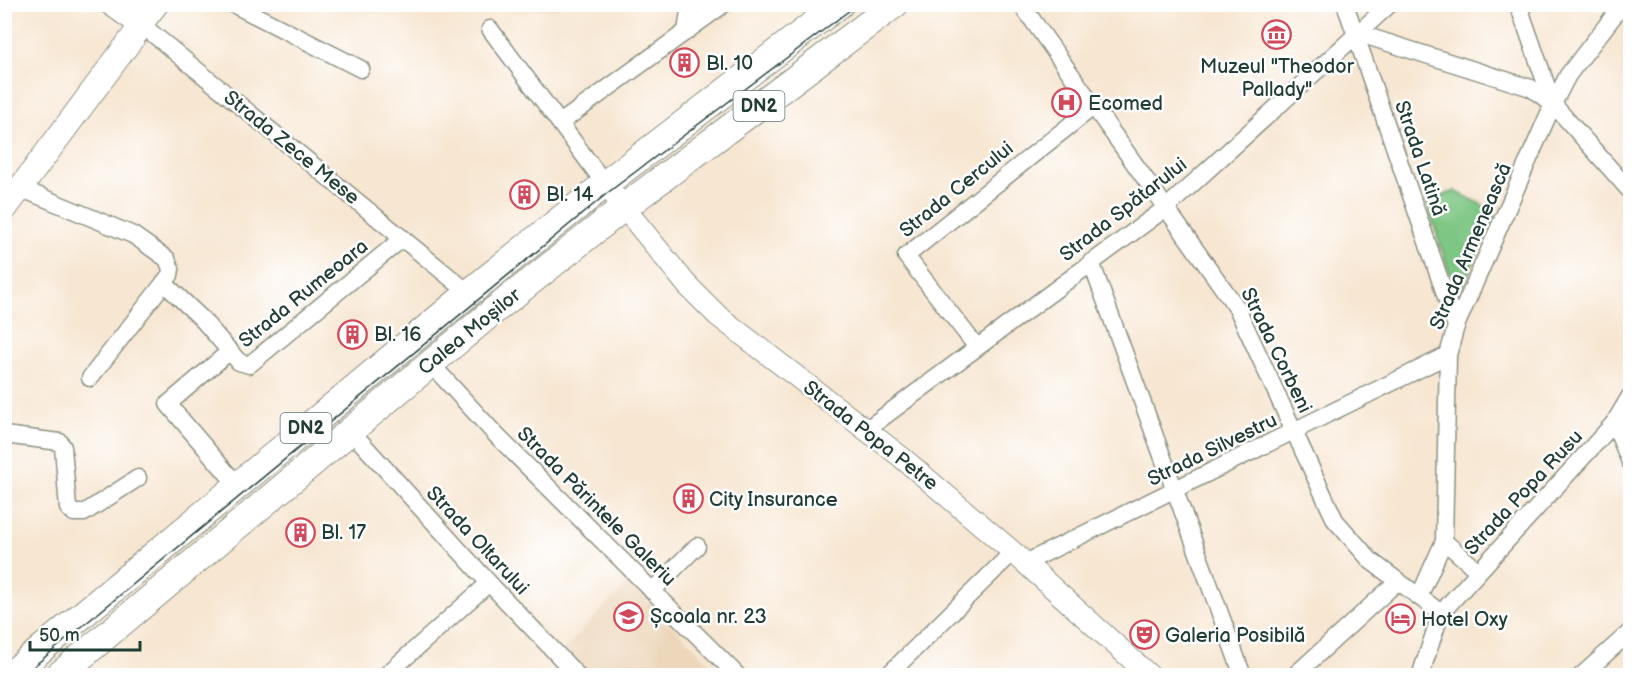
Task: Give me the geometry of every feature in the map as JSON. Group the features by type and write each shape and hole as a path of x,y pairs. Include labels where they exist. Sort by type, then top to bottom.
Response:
{"main road":[{"name":"Strada Zece Mese","path":"112,4 142,25"},
{"name":"Calea Moșilor","path":"9,675 469,293 605,184 840,4"},
{"name":"Calea Moșilor","path":"58,675 430,363 623,208 895,4"},
{"path":"4,210 142,25"}],"street":[{"path":"142,25 158,4"},
{"path":"233,4 361,69"},
{"path":"686,32 690,4"},
{"path":"560,123 724,4"},
{"name":"Strada Corbeni","path":"1021,4 1237,308 1335,520 1371,561 1441,613"},
{"name":"Strada Latină","path":"1345,4 1357,33 1456,326"},
{"name":"Strada Spătarului","path":"867,429 976,346 1167,207 1390,4"},
{"path":"1518,4 1552,104"},
{"path":"1623,4 1630,9"},
{"name":"Strada Armenească","path":"1419,597 1444,541 1448,355 1456,326 1552,104 1568,75 1623,4"},
{"name":"Strada Zece Mese","path":"142,25 469,293"},
{"path":"490,29 605,184"},
{"path":"1357,33 1518,82 1552,104 1630,191"},
{"name":"Strada Cercului","path":"976,346 906,256 1094,106"},
{"name":"Strada Popa Petre","path":"605,184 687,285 718,316 867,429 1019,557 1150,675"},
{"path":"20,188 133,235 171,264 170,275 90,378"},
{"name":"Strada Rumeoara","path":"164,283 244,365 255,362 403,238"},
{"path":"1091,261 1243,675"},
{"name":"Strada Rumeoara","path":"230,351 168,405 237,485"},
{"name":"Strada Silvestru","path":"888,675 1019,557 1176,490 1448,355"},
{"name":"Strada Părintele Galeriu","path":"430,363 496,435 738,675"},
{"name":"Strada Popa Rusu","path":"1441,613 1614,423 1630,396"},
{"path":"1614,423 1630,462"},
{"name":"Strada Oltarului","path":"350,430 489,584 578,675"},
{"path":"4,435 60,442 63,447 68,508 74,513 84,513 138,478"},
{"path":"1444,541 1478,571"},
{"path":"652,591 697,546"},
{"path":"1294,675 1397,582"},
{"path":"385,675 489,584"},
{"path":"1420,675 1441,613"},
{"path":"1581,675 1630,632"}],"shaded area":[{"path":"352,5 559,5 559,9 397,13 352,10"},
{"name":"Școala nr. 23","path":"628,582 722,675 589,675 563,651"}],"green space":[{"path":"1455,191 1493,210 1495,217 1462,288 1454,288 1426,201"}],"tram line":[{"path":"22,676 610,191 858,4"}],"place":[{"name":"Muzeul \"Theodor Pallady\"","path":"1277,35"},
{"name":"Bl. 10","path":"685,63"},
{"name":"Ecomed","path":"1067,103"},
{"name":"Bl. 14","path":"525,194"},
{"name":"Bl. 16","path":"353,334"},
{"name":"City Insurance","path":"688,499"},
{"name":"Bl. 17","path":"300,532"},
{"name":"Școala nr. 23","path":"629,616"},
{"name":"Hotel Oxy","path":"1400,619"},
{"name":"Galeria Posibilă","path":"1144,635"}]}
